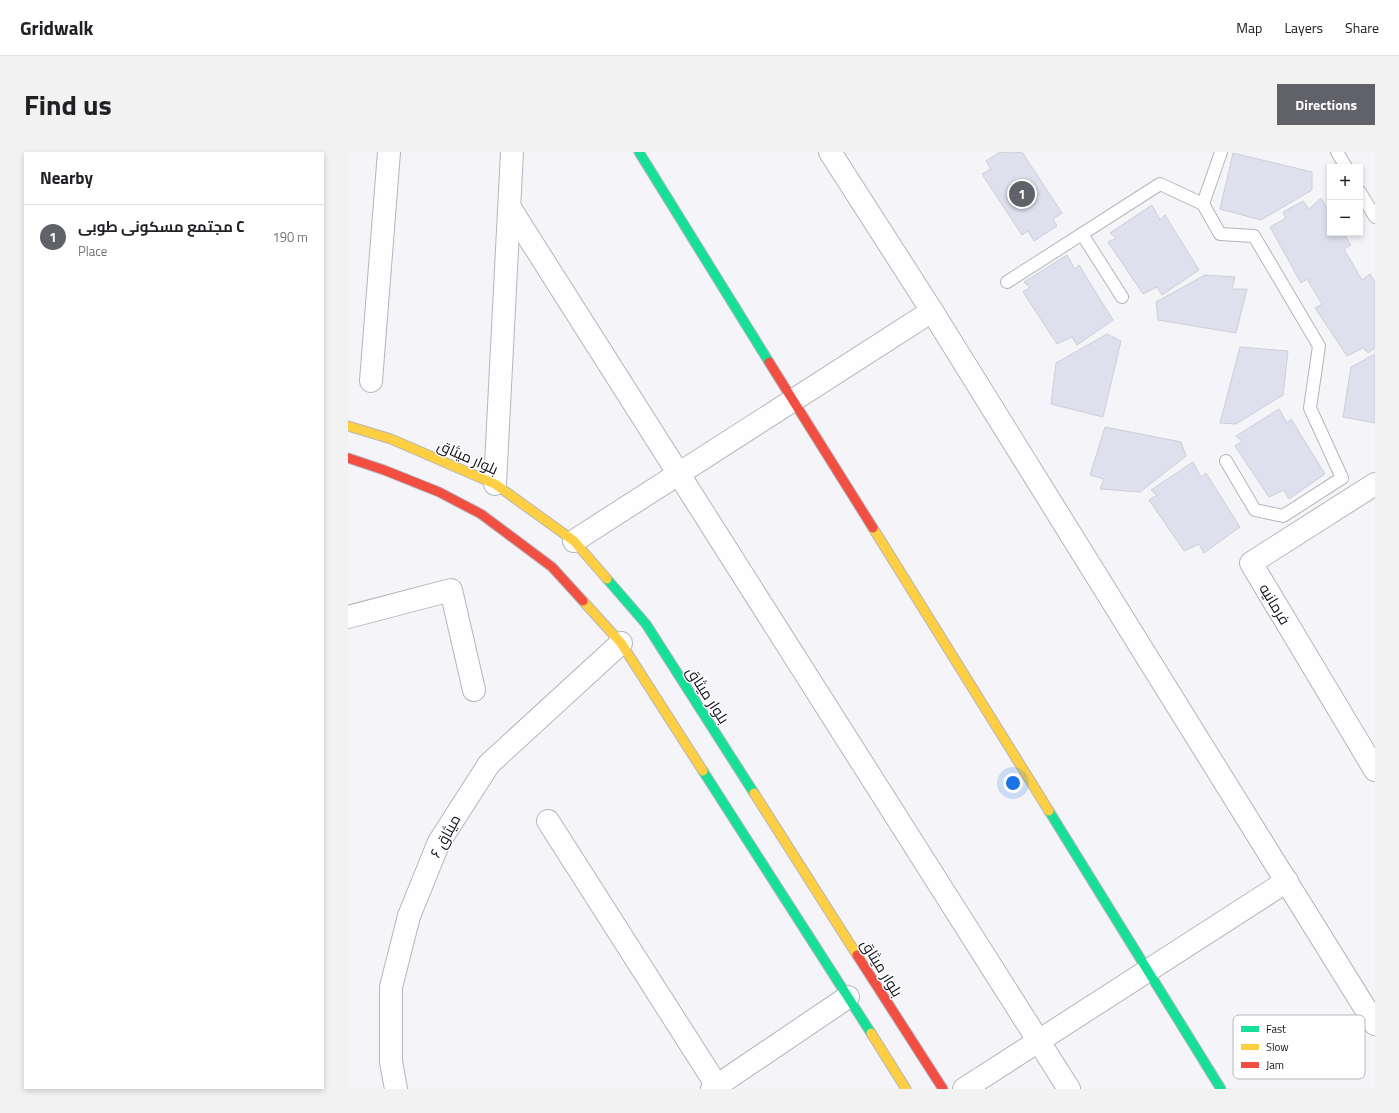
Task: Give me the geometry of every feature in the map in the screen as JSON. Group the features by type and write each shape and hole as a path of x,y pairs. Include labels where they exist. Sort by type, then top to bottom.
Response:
{"street":[{"path":"371,381 389,152"},
{"path":"495,484 512,152"},
{"path":"639,152 1221,1089"},
{"path":"830,152 932,312 1375,1024"},
{"path":"510,208 1069,1089"},
{"path":"574,541 932,312"},
{"name":"بلوار میثاق","path":"348,426 391,439 495,484 574,541 646,624 762,813 943,1089"},
{"path":"348,458 384,470 438,492 481,514 552,567 621,643 743,826 906,1089"},
{"name":"فرمانیه","path":"1375,484 1251,563 1375,770"},
{"path":"348,616 451,590 474,690"},
{"name":"میثاق ۶","path":"396,1089 391,1062 391,987 408,916 439,842 489,764 621,643"},
{"path":"548,821 716,1088 848,997"},
{"path":"964,1089 1287,881"}],"lane":[{"path":"1203,204 1221,152"},
{"path":"1337,152 1344,164"},
{"path":"1007,282 1160,184 1203,204 1220,234 1254,236 1319,346 1310,408 1342,478 1283,516 1255,510 1226,461"},
{"path":"1363,197 1375,217"},
{"path":"1082,234 1122,297"}],"building":[{"path":"1000,152 1022,152 1062,213 1053,219 1057,226 1034,241 1028,231 1022,235 982,174 991,169 986,161"},
{"path":"1233,153 1312,172 1312,190 1261,220 1220,209"},
{"path":"1321,198 1327,208 1327,236 1345,236 1351,245 1344,249 1362,280 1370,274 1375,282 1375,348 1368,353 1363,348 1347,356 1315,308 1322,304 1307,279 1301,283 1270,227 1286,218 1283,212 1303,201 1309,209"},
{"path":"1152,205 1160,220 1165,215 1199,270 1162,295 1157,287 1143,294 1108,242 1116,238 1110,233"},
{"path":"1067,255 1075,269 1079,265 1113,320 1077,345 1072,337 1057,344 1023,292 1030,287 1024,282"},
{"path":"1205,275 1235,277 1232,289 1247,289 1236,333 1158,320 1156,302"},
{"path":"1107,334 1121,341 1103,417 1051,404 1056,363"},
{"path":"1240,347 1288,351 1283,395 1236,424 1220,423"},
{"path":"1375,354 1375,423 1343,417 1351,367"},
{"path":"1279,409 1287,423 1291,419 1325,474 1289,499 1284,490 1269,497 1235,446 1242,441 1236,436"},
{"path":"1105,427 1181,442 1186,456 1140,492 1100,489 1104,479 1090,475"},
{"path":"1193,462 1201,477 1206,473 1240,527 1204,553 1199,544 1184,551 1149,500 1157,495 1151,490"}],"traffic: fast":[{"path":"639,152 769,362"},
{"path":"607,579 646,624 754,793"},
{"path":"703,771 871,1033"},
{"path":"1049,811 1221,1089"}],"traffic: slow":[{"path":"348,426 391,439 495,484 574,541 607,579"},
{"path":"873,528 1049,811"},
{"path":"583,601 621,643 703,771"},
{"path":"754,793 857,955"},
{"path":"871,1033 906,1089"}],"traffic: jam":[{"path":"769,362 873,528"},
{"path":"348,458 384,470 439,492 481,514 552,567 583,601"},
{"path":"857,955 943,1089"}],"place":[{"name":"مجتمع مسکونی طوبی C","path":"1022,194"}]}
